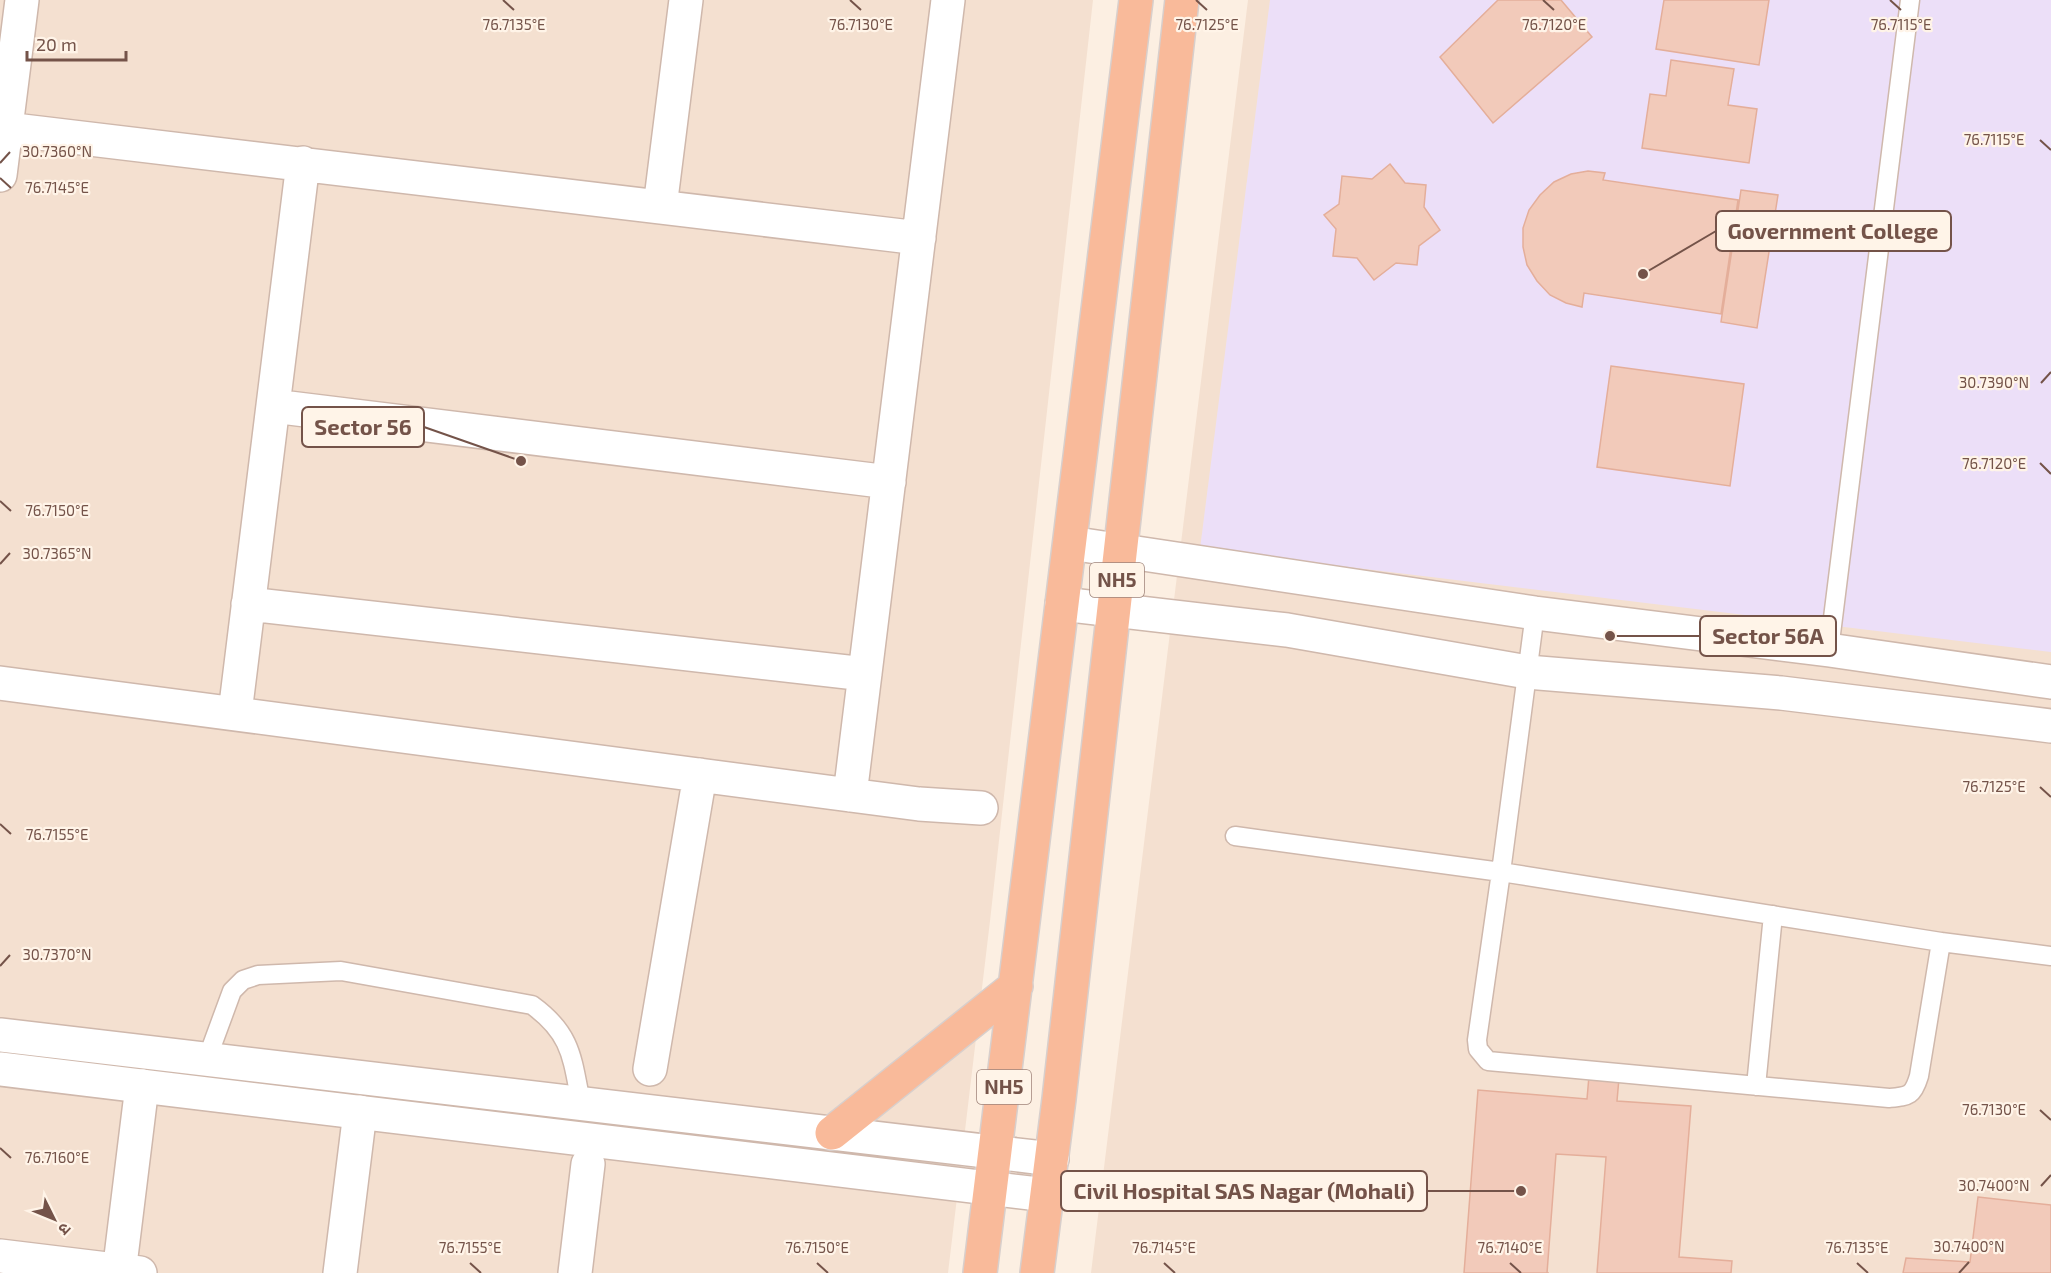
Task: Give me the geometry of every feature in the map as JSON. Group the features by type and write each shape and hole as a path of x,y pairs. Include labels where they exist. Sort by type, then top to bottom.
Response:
{"highway":[{"name":"NH5","path":"980,1273 1136,0"},
{"name":"NH5","path":"1037,1273 1052,1160 1182,0"},
{"path":"832,1133 1016,986"}],"street":[{"path":"660,207 686,0"},
{"path":"850,795 948,0"},
{"path":"0,175 6,129 14,19"},
{"path":"6,129 919,238"},
{"path":"235,713 303,163"},
{"path":"273,406 889,482"},
{"path":"1070,543 1535,614 1829,650 2051,682"},
{"path":"248,603 865,674"},
{"path":"1062,604 1287,630 1527,672 1781,693 2051,726"},
{"path":"1825,699 1829,650"},
{"path":"0,683 919,804 981,808"},
{"path":"650,1069 700,775"},
{"path":"0,1035 1052,1160"},
{"path":"0,1069 1047,1195"},
{"path":"0,1256 126,1272 142,1086"},
{"path":"340,1273 360,1112"},
{"path":"575,1273 588,1164"}],"lane":[{"path":"1829,650 1910,0"},
{"path":"1535,614 1477,1040 1478,1049 1488,1061 1889,1098 1906,1096 1915,1090 1919,1077 1941,942"},
{"path":"1235,836 1501,872 1941,942 2051,956"},
{"path":"1756,1086 1773,915"},
{"path":"207,1059 232,992 243,980 258,975 341,971 532,1005 549,1017 564,1036 571,1053 581,1103"}],"shaded area":[{"path":"0,0 1093,0 990,921 948,1273 0,1273"},
{"path":"1248,0 2051,0 2051,1273 1091,1273"},
{"path":"1270,0 2051,0 2051,652 1200,549"}],"building":[{"path":"1498,0 1561,0 1592,37 1493,123 1440,57"},
{"path":"1664,0 1769,0 1759,65 1656,49"},
{"path":"1671,60 1734,69 1728,105 1757,109 1749,163 1642,148 1650,94 1666,96"},
{"path":"1390,164 1405,183 1426,185 1424,207 1440,230 1419,246 1417,265 1396,263 1374,280 1357,258 1333,256 1336,229 1324,215 1339,204 1342,176 1372,179"},
{"path":"1588,171 1605,173 1603,180 1738,200 1721,314 1584,293 1582,307 1566,303 1550,295 1527,265 1523,247 1523,228 1529,210 1554,182 1571,174"},
{"path":"1741,190 1778,195 1757,328 1721,322"},
{"path":"1611,366 1744,384 1730,486 1597,467"},
{"path":"1589,1076 1619,1078 1617,1101 1691,1106 1679,1257 1732,1261 1731,1273 1597,1273 1606,1157 1556,1154 1547,1273 1464,1273 1478,1090 1587,1099"},
{"path":"1978,1197 2051,1205 2051,1273 1903,1273 1906,1258 1970,1262"}],"place":[{"name":"Government College","path":"1643,274"},
{"name":"Sector 56","path":"521,461"},
{"name":"Sector 56A","path":"1610,636"},
{"name":"Civil Hospital SAS Nagar (Mohali)","path":"1521,1191"}]}
